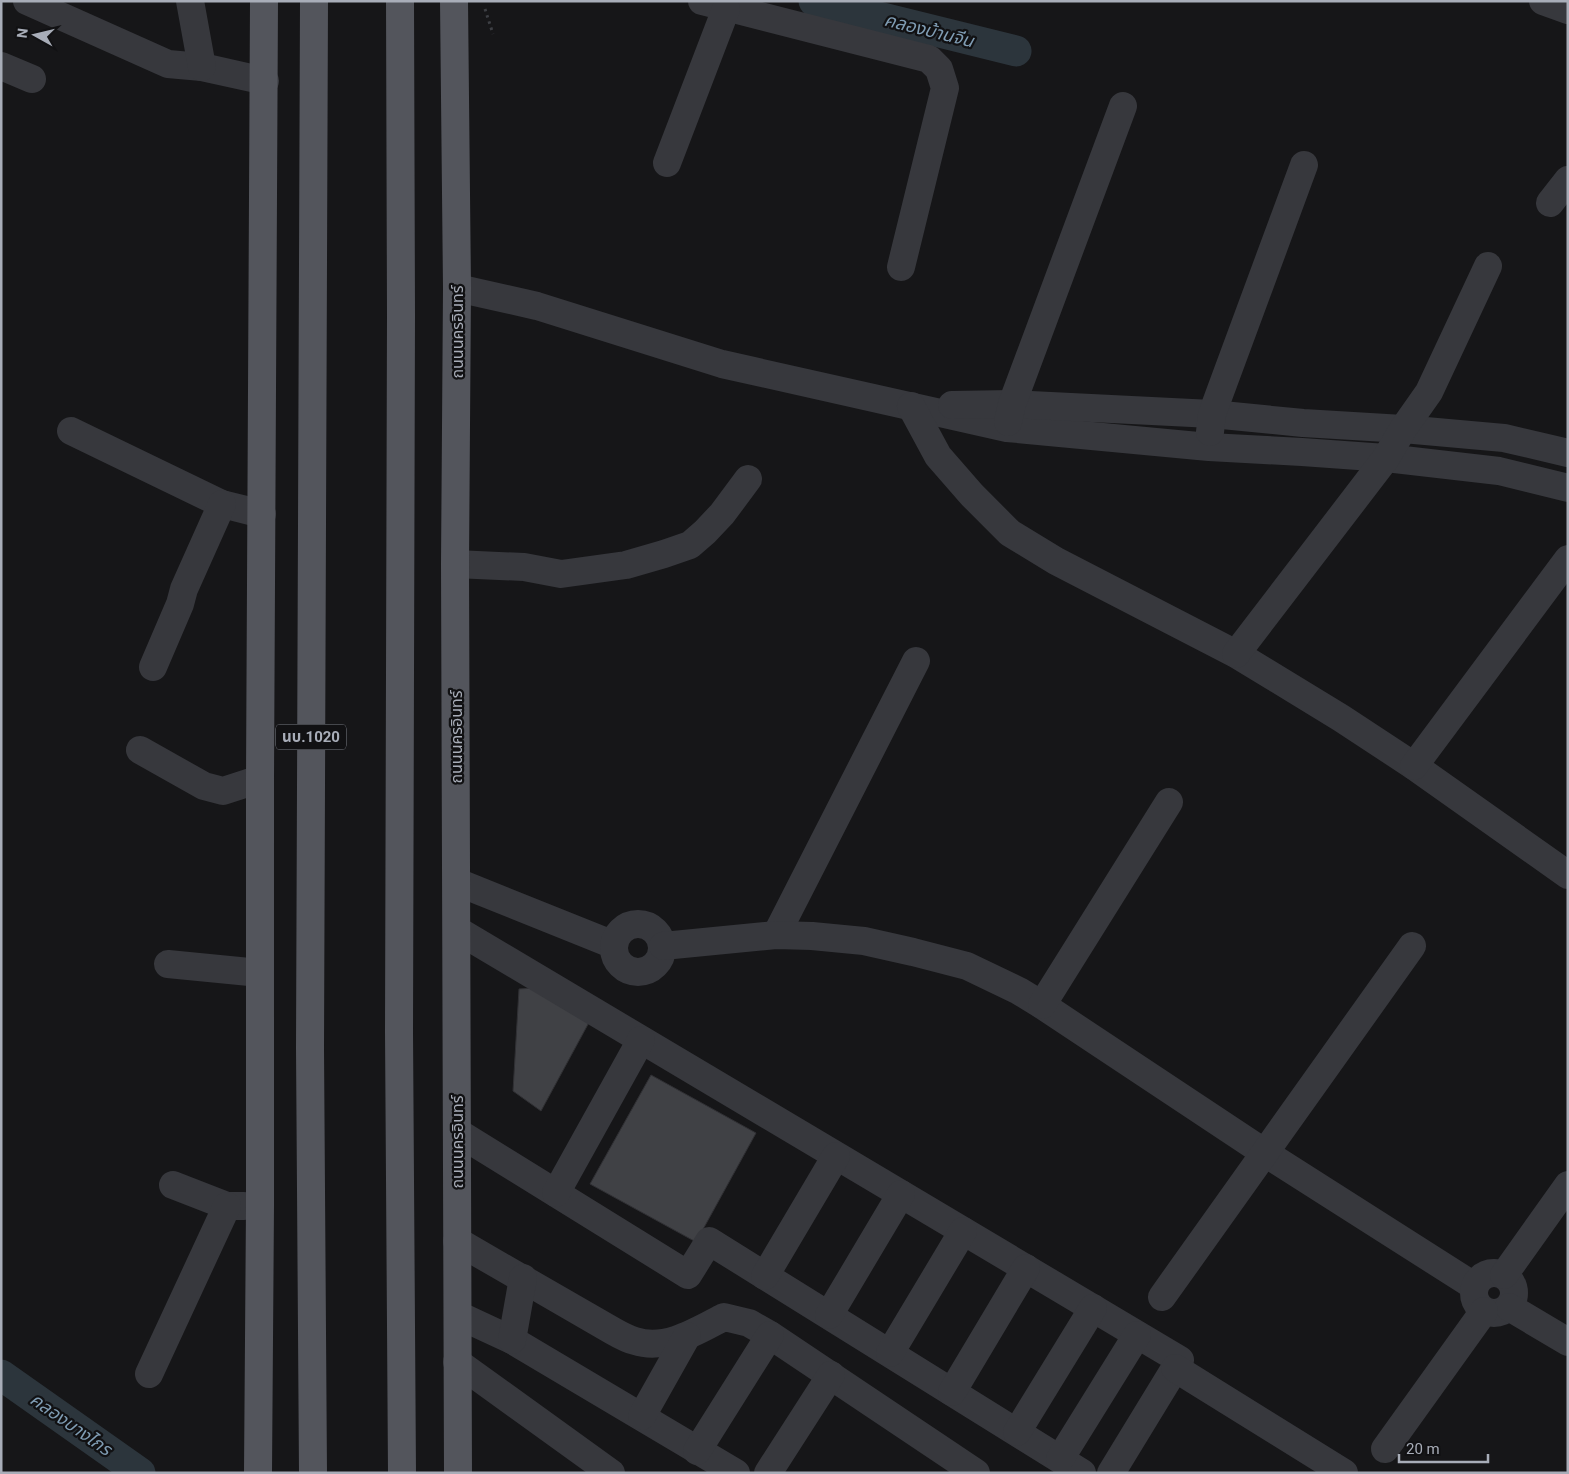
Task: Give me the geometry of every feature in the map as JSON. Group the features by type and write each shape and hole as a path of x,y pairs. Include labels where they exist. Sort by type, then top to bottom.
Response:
{"main road":[{"name":"นบ.1020","path":"258,1473 264,1"},
{"name":"นบ.1020","path":"313,1473 310,1048 314,1"},
{"path":"400,1 399,1032 402,1473"},
{"name":"ถนนนครอินทร์","path":"454,1 457,288 455,564 458,1473"}],"street":[{"path":"27,1 168,64 202,67 265,81"},
{"path":"190,1 202,67"},
{"path":"1543,1 1568,10"},
{"path":"667,162 714,5 929,59 939,69 945,88 901,267"},
{"path":"1,66 32,79"},
{"path":"1009,416 1123,106"},
{"path":"1209,447 1212,414 1304,165"},
{"path":"1550,203 1568,180"},
{"path":"1236,654 1386,458 1403,429 1429,392 1488,266"},
{"path":"457,288 537,306 722,364 911,406 1009,416 1209,447 1386,458 1498,471 1568,488"},
{"path":"911,406 938,456 972,495 1010,533 1056,561 1236,654 1414,766 1568,874"},
{"path":"1009,416 1212,414 1303,423 1504,438 1568,453"},
{"path":"70,431 222,504 262,514"},
{"path":"455,564 524,567 561,574 626,565 654,557 690,545 722,514 748,479"},
{"path":"153,667 180,604 184,589 222,504"},
{"path":"1414,766 1568,559"},
{"path":"776,935 916,662"},
{"path":"140,750 204,786 222,791 260,779"},
{"path":"1042,1005 1169,802"},
{"path":"457,882 614,945"},
{"path":"639,923 648,925 656,930 663,946 661,957 656,965 648,970 638,972 628,970 620,964 615,955 614,945 616,936 622,929 630,924 639,923"},
{"path":"457,930 1180,1360 1111,1473"},
{"path":"663,946 776,935 812,936 864,941 966,966 1019,991 1042,1005 1489,1301 1568,1342"},
{"path":"1162,1297 1412,946"},
{"path":"168,964 260,973"},
{"path":"556,1193 641,1040"},
{"path":"457,1132 688,1275 709,1241 1071,1466 1137,1335"},
{"path":"765,1276 836,1156"},
{"path":"173,1185 227,1206 260,1206"},
{"path":"1489,1301 1479,1278 1487,1273 1496,1272 1504,1274 1568,1185"},
{"path":"829,1316 901,1194"},
{"path":"148,1374 227,1206"},
{"path":"890,1353 963,1231"},
{"path":"457,1241 613,1331 636,1342 659,1344 687,1336 724,1317 749,1322 831,1374 976,1473"},
{"path":"952,1392 1026,1268"},
{"path":"512,1340 523,1278"},
{"path":"1385,1449 1489,1301"},
{"path":"1017,1432 1093,1308"},
{"path":"458,1315 512,1340 736,1473"},
{"path":"697,1451 770,1335"},
{"path":"642,1416 687,1336"},
{"path":"457,1362 585,1465 611,1473"},
{"path":"1175,1368 1344,1473"},
{"path":"768,1473 831,1374"}],"path":[{"path":"482,1 493,34"}],"building":[{"path":"535,988 593,1015 541,1111 513,1091 519,989"},
{"path":"651,1075 756,1133 696,1242 590,1184"}],"waterway":[{"name":"คลองบ้านจีน","path":"814,1 1016,51"},
{"name":"คลองบางไกร","path":"1,1375 140,1473"}]}
